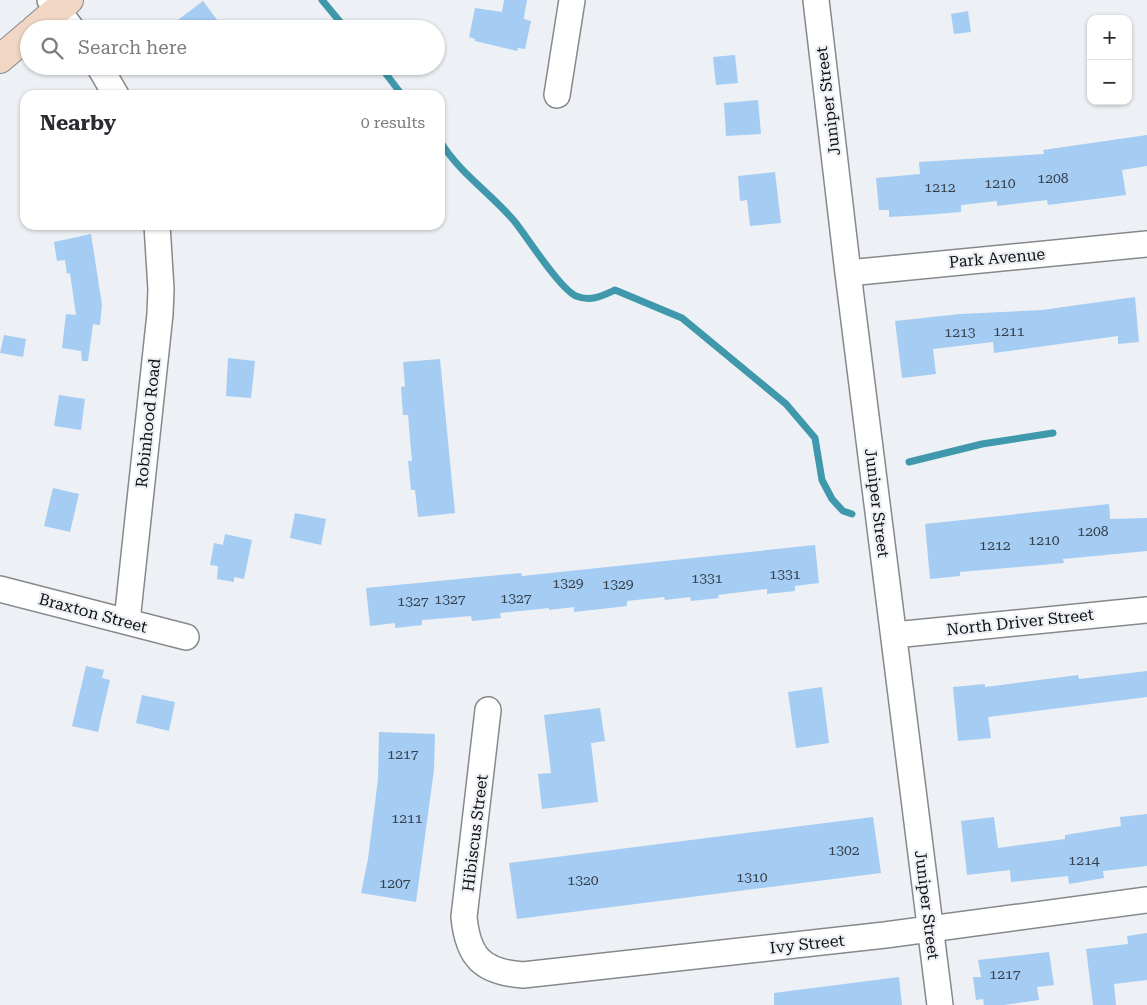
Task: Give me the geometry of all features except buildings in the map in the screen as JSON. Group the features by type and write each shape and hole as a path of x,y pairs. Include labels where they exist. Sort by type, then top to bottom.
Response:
{"main road":[{"path":"48,20 62,10"},
{"path":"0,59 20,42"}],"street":[{"path":"557,95 572,0"},
{"name":"Juniper Street","path":"816,0 848,273 940,1005"},
{"path":"104,75 113,90"},
{"name":"Robinhood Road","path":"127,621 162,289 157,230"},
{"name":"Park Avenue","path":"848,273 1147,244"},
{"name":"Braxton Street","path":"0,589 186,637"},
{"name":"North Driver Street","path":"894,635 1147,610"},
{"name":"Hibiscus Street","path":"474,954 466,936 464,917 488,710"},
{"name":"Ivy Street","path":"474,954 486,966 503,973 523,975 930,929 1147,900"}],"waterway":[{"path":"322,0 339,20"},
{"path":"387,75 398,90"},
{"path":"445,148 466,174 515,222 561,284 569,291 581,298 592,298 615,290 682,318 786,404 815,438 822,480 832,499 843,511 852,514"},
{"path":"909,462 982,444 1053,433"}]}
